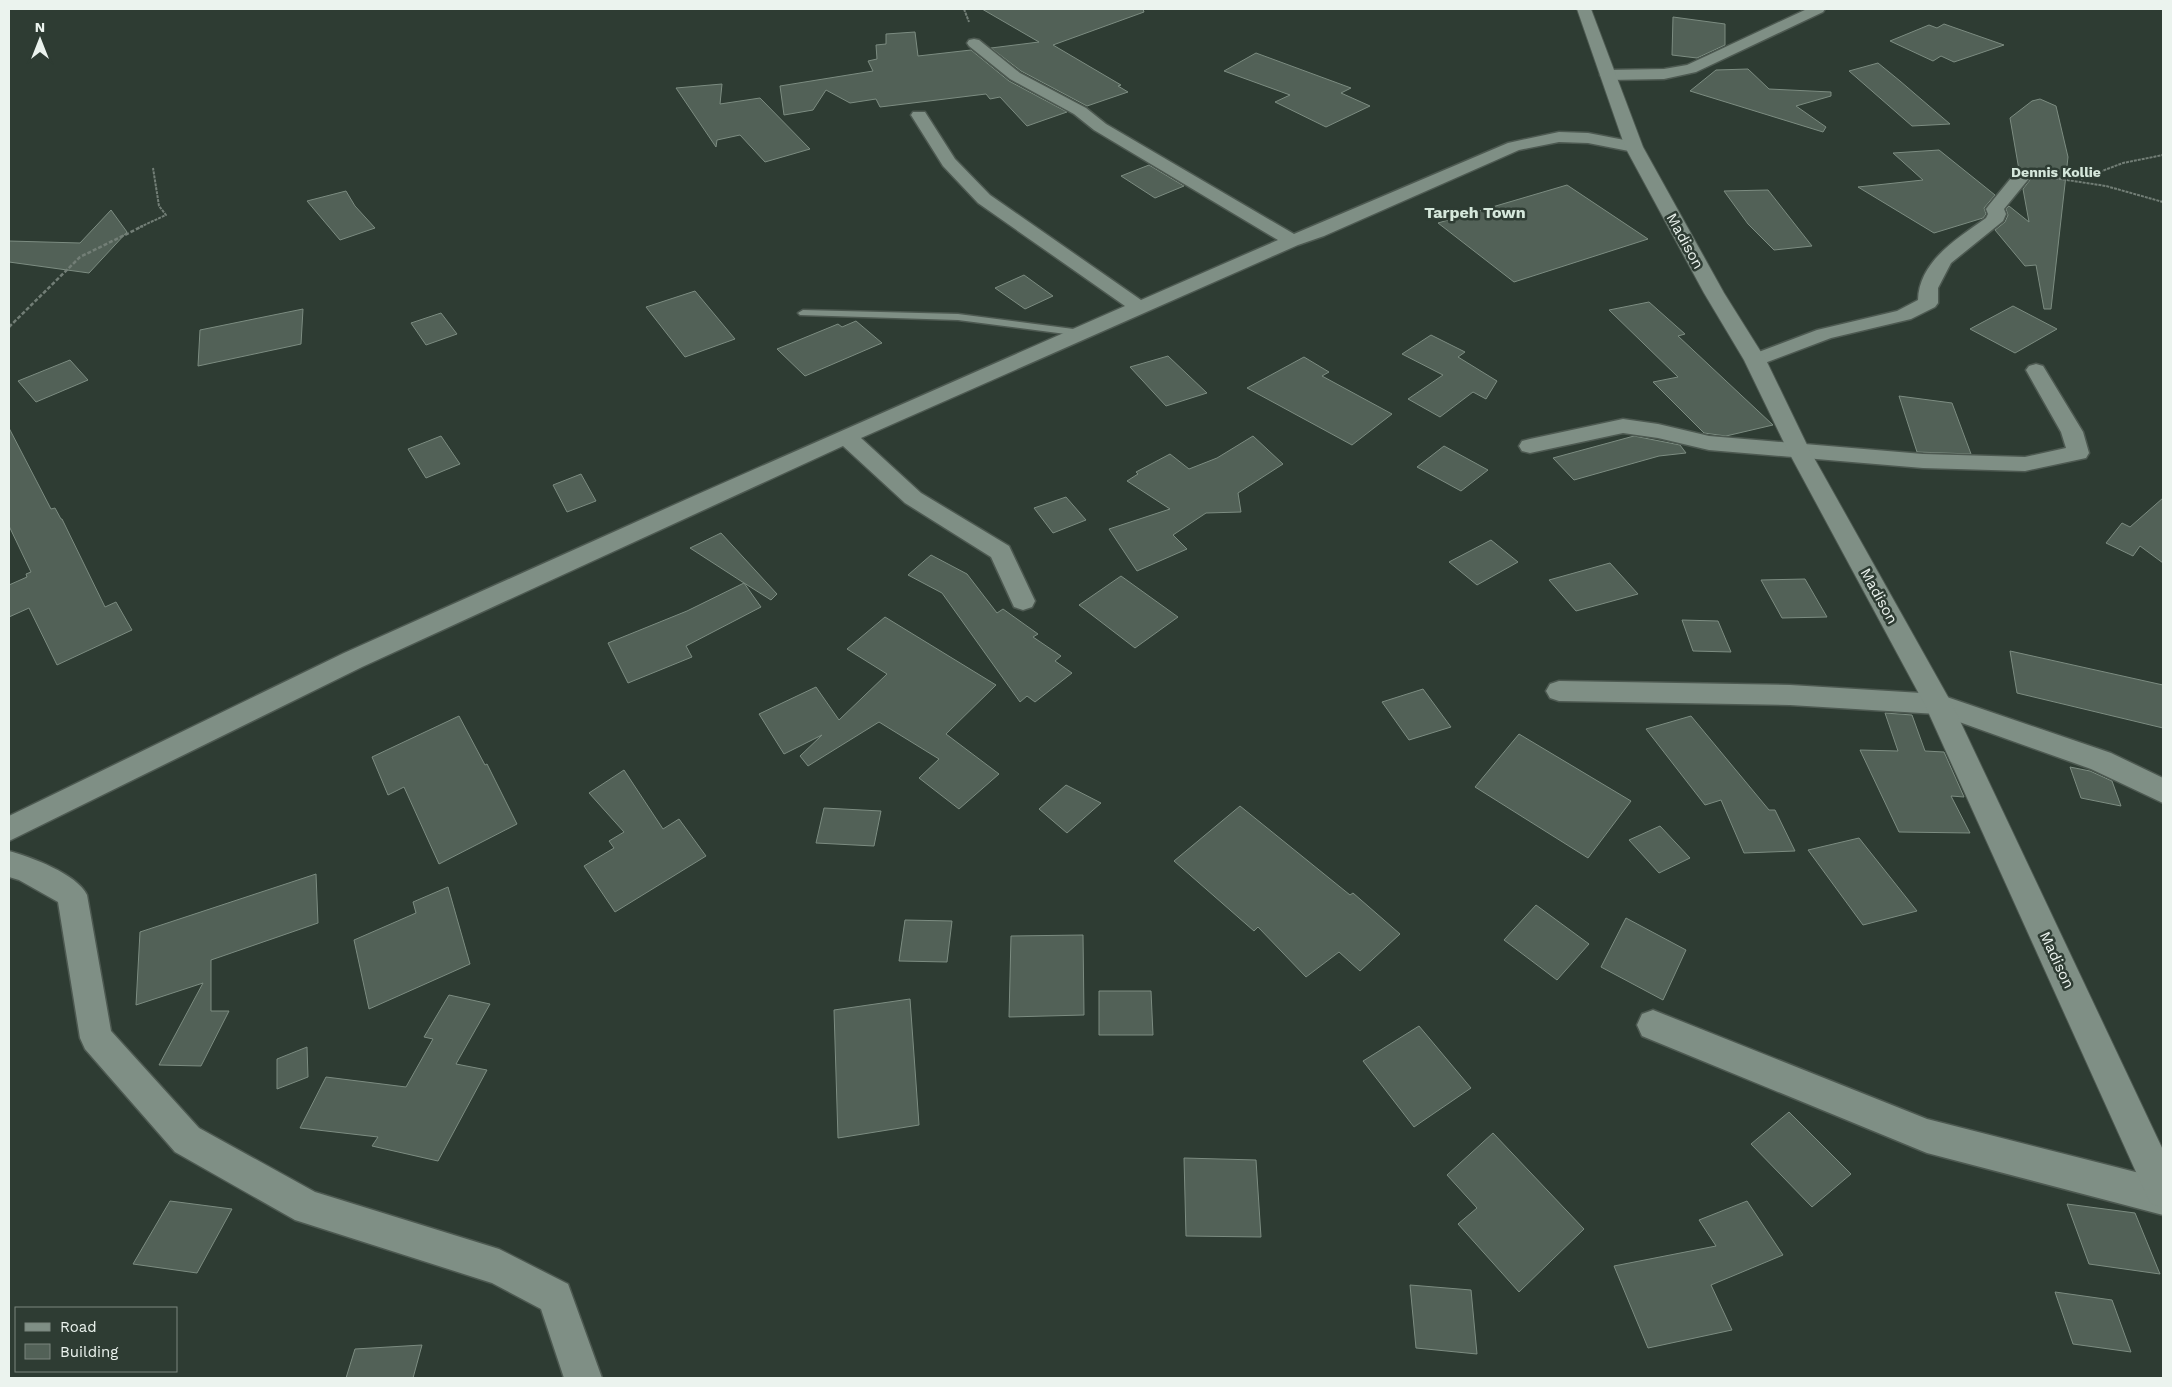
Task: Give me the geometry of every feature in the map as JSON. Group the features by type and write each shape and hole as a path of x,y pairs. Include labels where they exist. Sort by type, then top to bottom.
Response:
{"street":[{"name":"Madison","path":"1584,9 1634,147 1714,293 1755,360 1798,449 1938,704 2163,1190"},
{"path":"1608,75 1664,74 1691,69 1818,9"},
{"path":"974,43 1015,76 1080,111 1100,127 1292,241"},
{"path":"919,115 949,162 984,199 1139,307"},
{"path":"9,829 350,662 1080,333 1514,146 1559,137 1588,138 1634,147"},
{"path":"1755,360 1824,334 1904,315 1928,303 1928,288 1943,260 1994,221 1997,214 1995,209 2022,176"},
{"path":"1530,446 1623,426 1658,431 1709,443 1924,461 2025,464 2078,453 2072,432 2036,370"},
{"path":"847,438 913,498 1001,552 1024,601"},
{"path":"1559,691 1790,695 1938,704 2101,761 2163,791"},
{"path":"9,864 27,869 72,895 96,1038 187,1140 308,1207 499,1267 555,1297 583,1378"},
{"path":"1653,1025 1927,1136 2163,1197"}],"lane":[{"path":"803,313 958,317 1080,333"}],"path":[{"path":"2081,179 2123,163 2163,155"},
{"path":"9,327 80,257 166,215 159,206 153,168"},
{"path":"2022,176 2081,179 2163,202"}],"building":[{"path":"982,9 1143,9 1144,12 1053,45 1121,85 1118,86 1128,92 1087,106 1021,71 991,48 1039,42"},
{"path":"1673,17 1725,24 1725,45 1697,58 1672,55"},
{"path":"1944,24 2004,45 1954,62 1941,56 1933,61 1890,41 1929,25 1937,28"},
{"path":"915,32 918,56 971,50 1009,81 1067,112 1027,126 1000,97 990,99 986,94 880,107 876,99 850,103 826,90 813,110 784,115 780,86 873,71 868,61 877,59 876,45 886,44 886,34"},
{"path":"1256,53 1351,88 1341,93 1370,106 1326,127 1275,102 1290,95 1224,71"},
{"path":"1878,63 1950,124 1912,126 1849,71"},
{"path":"1748,69 1769,89 1831,92 1831,96 1796,106 1826,127 1823,132 1690,91 1716,70"},
{"path":"722,84 720,104 760,98 810,149 765,162 740,135 717,140 716,147 676,88"},
{"path":"2040,99 2056,106 2068,157 2051,309 2044,309 2036,265 2025,266 1995,230 2005,222 2008,215 2006,209 2009,206 2029,222 2023,189 2033,176 2028,170 2019,170 2010,118 2032,101"},
{"path":"1939,150 1995,195 1984,208 1986,214 1983,218 1934,233 1858,187 1923,180 1893,153"},
{"path":"1149,165 1184,186 1155,198 1121,176"},
{"path":"1567,185 1648,239 1514,282 1438,223"},
{"path":"1768,190 1812,246 1774,250 1748,224 1724,191"},
{"path":"346,191 355,206 375,228 340,240 307,201"},
{"path":"111,210 127,232 89,273 9,262 9,241 80,243"},
{"path":"1024,275 1053,296 1025,309 995,288"},
{"path":"695,291 735,339 685,357 646,307"},
{"path":"1649,302 1685,334 1678,336 1773,425 1726,436 1704,433 1653,382 1678,377 1609,310"},
{"path":"2013,306 2057,329 2015,353 1970,329"},
{"path":"303,309 301,344 198,366 200,330"},
{"path":"441,313 457,334 426,345 411,323"},
{"path":"856,321 882,343 805,376 777,349 838,324 842,327"},
{"path":"1431,335 1465,352 1458,357 1497,381 1486,399 1473,392 1440,417 1408,399 1443,375 1402,354"},
{"path":"1168,356 1207,393 1166,406 1130,367"},
{"path":"1304,357 1329,372 1322,376 1392,414 1352,445 1247,388"},
{"path":"70,360 88,380 36,402 18,381"},
{"path":"1899,396 1952,403 1971,454 1917,452"},
{"path":"9,428 51,509 55,508 62,519 105,607 116,602 132,630 57,665 29,608 9,617 9,585 27,577 26,574 31,572 9,526"},
{"path":"441,436 460,464 426,478 408,449"},
{"path":"1253,436 1283,464 1238,493 1241,512 1206,513 1173,535 1187,549 1137,571 1109,529 1170,509 1127,481 1138,474 1136,472 1170,454 1189,469 1217,458"},
{"path":"1634,436 1680,445 1686,453 1659,456 1574,480 1553,458"},
{"path":"1444,446 1488,470 1461,491 1417,467"},
{"path":"581,474 596,501 567,512 553,485"},
{"path":"1066,497 1086,520 1053,533 1034,508"},
{"path":"2163,498 2163,563 2140,546 2133,556 2106,543 2122,523 2130,527"},
{"path":"721,533 777,594 771,600 690,548"},
{"path":"1491,540 1518,562 1477,585 1449,562"},
{"path":"931,555 967,574 997,613 1003,609 1038,634 1033,637 1061,656 1055,661 1072,673 1035,702 1027,696 1020,702 942,593 908,575"},
{"path":"1610,563 1638,594 1576,611 1549,580"},
{"path":"1121,576 1178,617 1135,648 1079,605"},
{"path":"1805,579 1827,617 1782,618 1761,580"},
{"path":"744,583 761,607 686,646 692,657 628,683 608,643 687,611"},
{"path":"885,617 996,685 946,734 999,774 959,809 919,778 939,759 879,722 808,766 800,756 822,735 784,754 759,714 816,687 839,720 887,674 847,649"},
{"path":"1682,620 1718,621 1731,652 1693,651"},
{"path":"2010,651 2163,685 2163,728 2017,693"},
{"path":"1423,689 1451,727 1409,740 1382,702"},
{"path":"1885,713 1912,715 1925,751 1944,752 1964,797 1951,796 1970,833 1899,832 1860,750 1898,751"},
{"path":"459,716 485,765 487,764 517,824 439,864 404,787 388,795 372,757"},
{"path":"1691,716 1769,810 1775,810 1795,851 1744,853 1721,800 1705,805 1646,729"},
{"path":"1519,734 1631,801 1588,858 1475,787"},
{"path":"2070,767 2090,771 2112,781 2121,806 2081,798"},
{"path":"624,770 663,829 679,819 706,856 615,912 584,866 614,848 609,841 624,832 589,793"},
{"path":"1066,785 1101,803 1067,833 1039,809"},
{"path":"1240,806 1350,895 1353,893 1400,934 1360,971 1339,952 1306,977 1258,927 1254,931 1174,861"},
{"path":"824,808 881,811 874,846 816,843"},
{"path":"1660,826 1690,858 1659,873 1629,840"},
{"path":"1859,838 1917,911 1863,925 1808,850"},
{"path":"316,874 318,923 211,960 211,1011 229,1011 201,1066 159,1065 203,983 136,1005 140,932"},
{"path":"448,887 470,964 369,1009 354,940 416,913 413,902"},
{"path":"1536,905 1589,944 1557,980 1504,940"},
{"path":"1626,918 1686,950 1663,1000 1601,967"},
{"path":"905,920 952,921 947,962 899,961"},
{"path":"1083,935 1084,1015 1009,1017 1011,936"},
{"path":"1099,991 1151,991 1153,1035 1099,1035"},
{"path":"449,995 490,1004 456,1064 487,1070 438,1161 372,1146 378,1137 300,1128 326,1077 406,1087 433,1039 424,1037"},
{"path":"910,999 919,1125 838,1138 834,1010"},
{"path":"1419,1026 1471,1088 1414,1127 1363,1061"},
{"path":"307,1047 308,1077 277,1089 277,1059"},
{"path":"1789,1112 1851,1174 1812,1207 1751,1144"},
{"path":"1493,1133 1584,1229 1519,1292 1458,1224 1477,1208 1447,1175"},
{"path":"1184,1158 1256,1160 1261,1237 1186,1236"},
{"path":"170,1201 232,1209 197,1273 133,1264"},
{"path":"1747,1201 1783,1255 1711,1285 1732,1330 1648,1348 1614,1266 1716,1246 1699,1220"},
{"path":"2067,1204 2135,1213 2160,1274 2089,1264"},
{"path":"1410,1285 1471,1290 1477,1354 1416,1348"},
{"path":"2055,1292 2112,1300 2131,1352 2073,1344"},
{"path":"422,1345 413,1378 346,1378 355,1349"}],"district":[{"name":"Dennis Kollie","path":"2056,172"},
{"name":"Tarpeh Town","path":"1475,212"}]}
